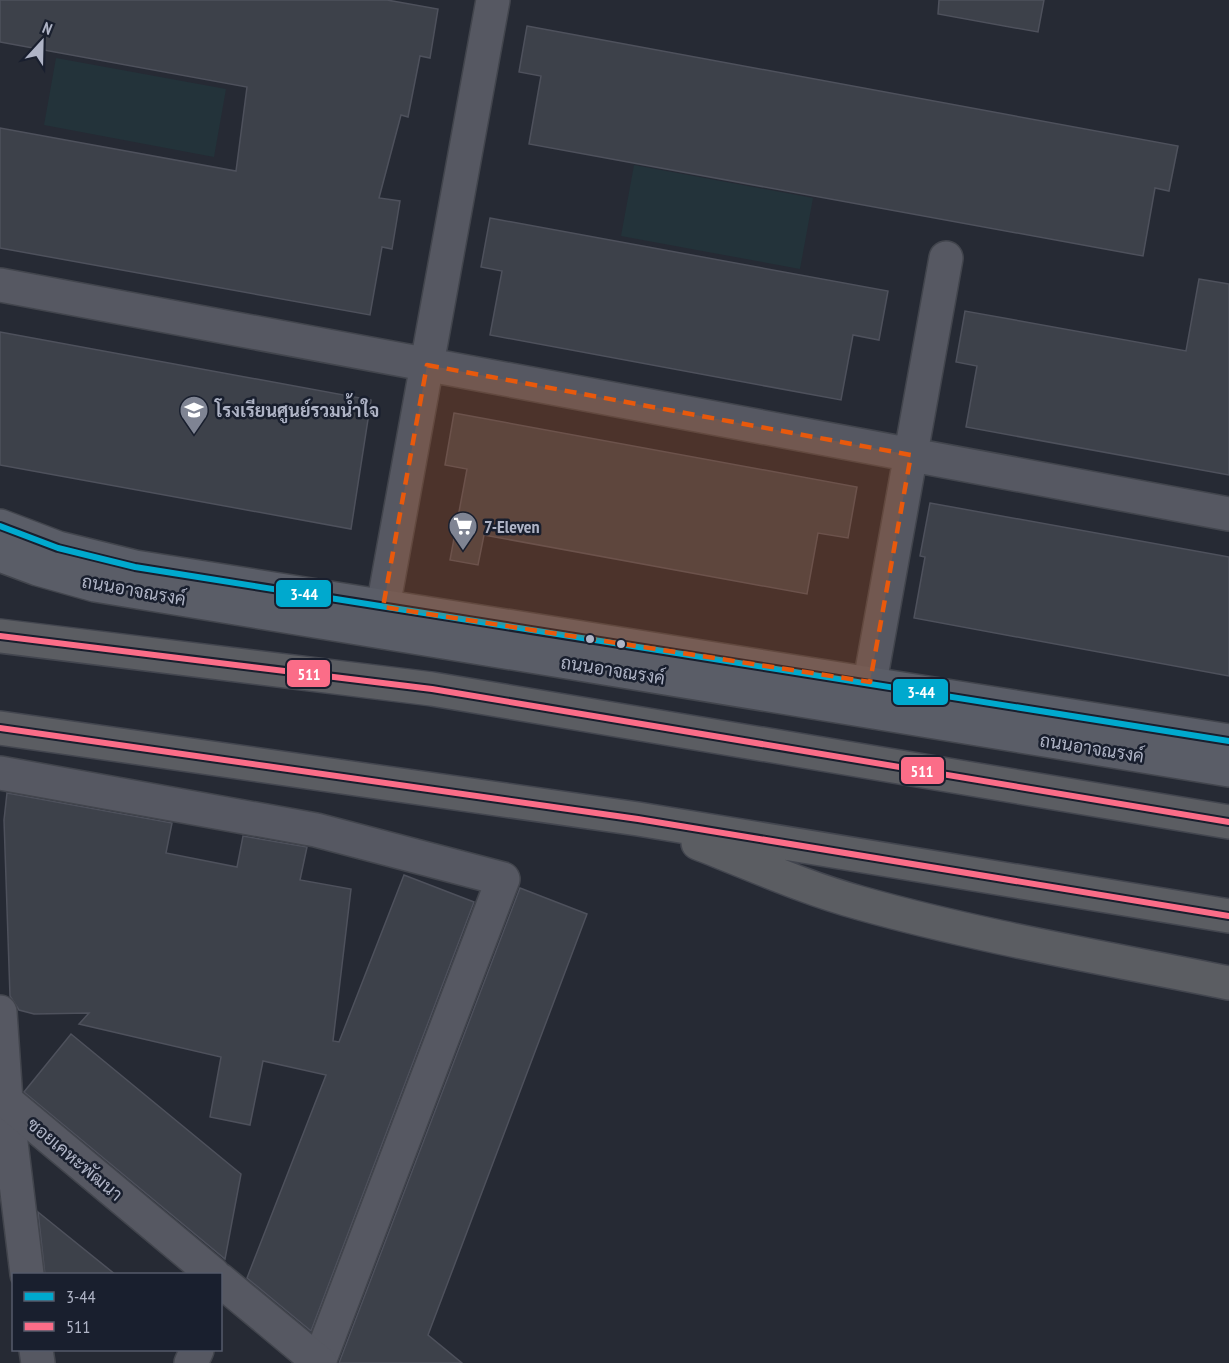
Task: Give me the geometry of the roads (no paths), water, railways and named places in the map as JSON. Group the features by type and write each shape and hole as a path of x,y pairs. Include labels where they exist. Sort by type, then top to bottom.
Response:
{"highway":[{"path":"0,636 432,689 1229,822"},
{"path":"0,728 638,819 1229,916"},
{"path":"638,819 802,884 860,903 1020,941 1229,983"}],"main road":[{"name":"ถนนอาจณรงค์","path":"0,526 58,548 135,567 383,607 867,697 1229,770"},
{"name":"ถนนอาจณรงค์","path":"0,555 95,585 867,697 1229,741"}],"street":[{"path":"383,607 493,0"},
{"path":"867,697 946,258"},
{"path":"0,285 1229,514"},
{"path":"0,773 316,830 503,879 320,1363"},
{"path":"0,1012 6,1101 27,1273"},
{"name":"ซอยเคหะพัฒนา","path":"6,1101 208,1273"},
{"name":"ซอยเคหะพัฒนา","path":"222,1284 320,1363"}],"place":[{"name":"โรงเรียนศูนย์รวมน้ำใจ","path":"194,436"},
{"name":"7-Eleven","path":"463,552"}]}
